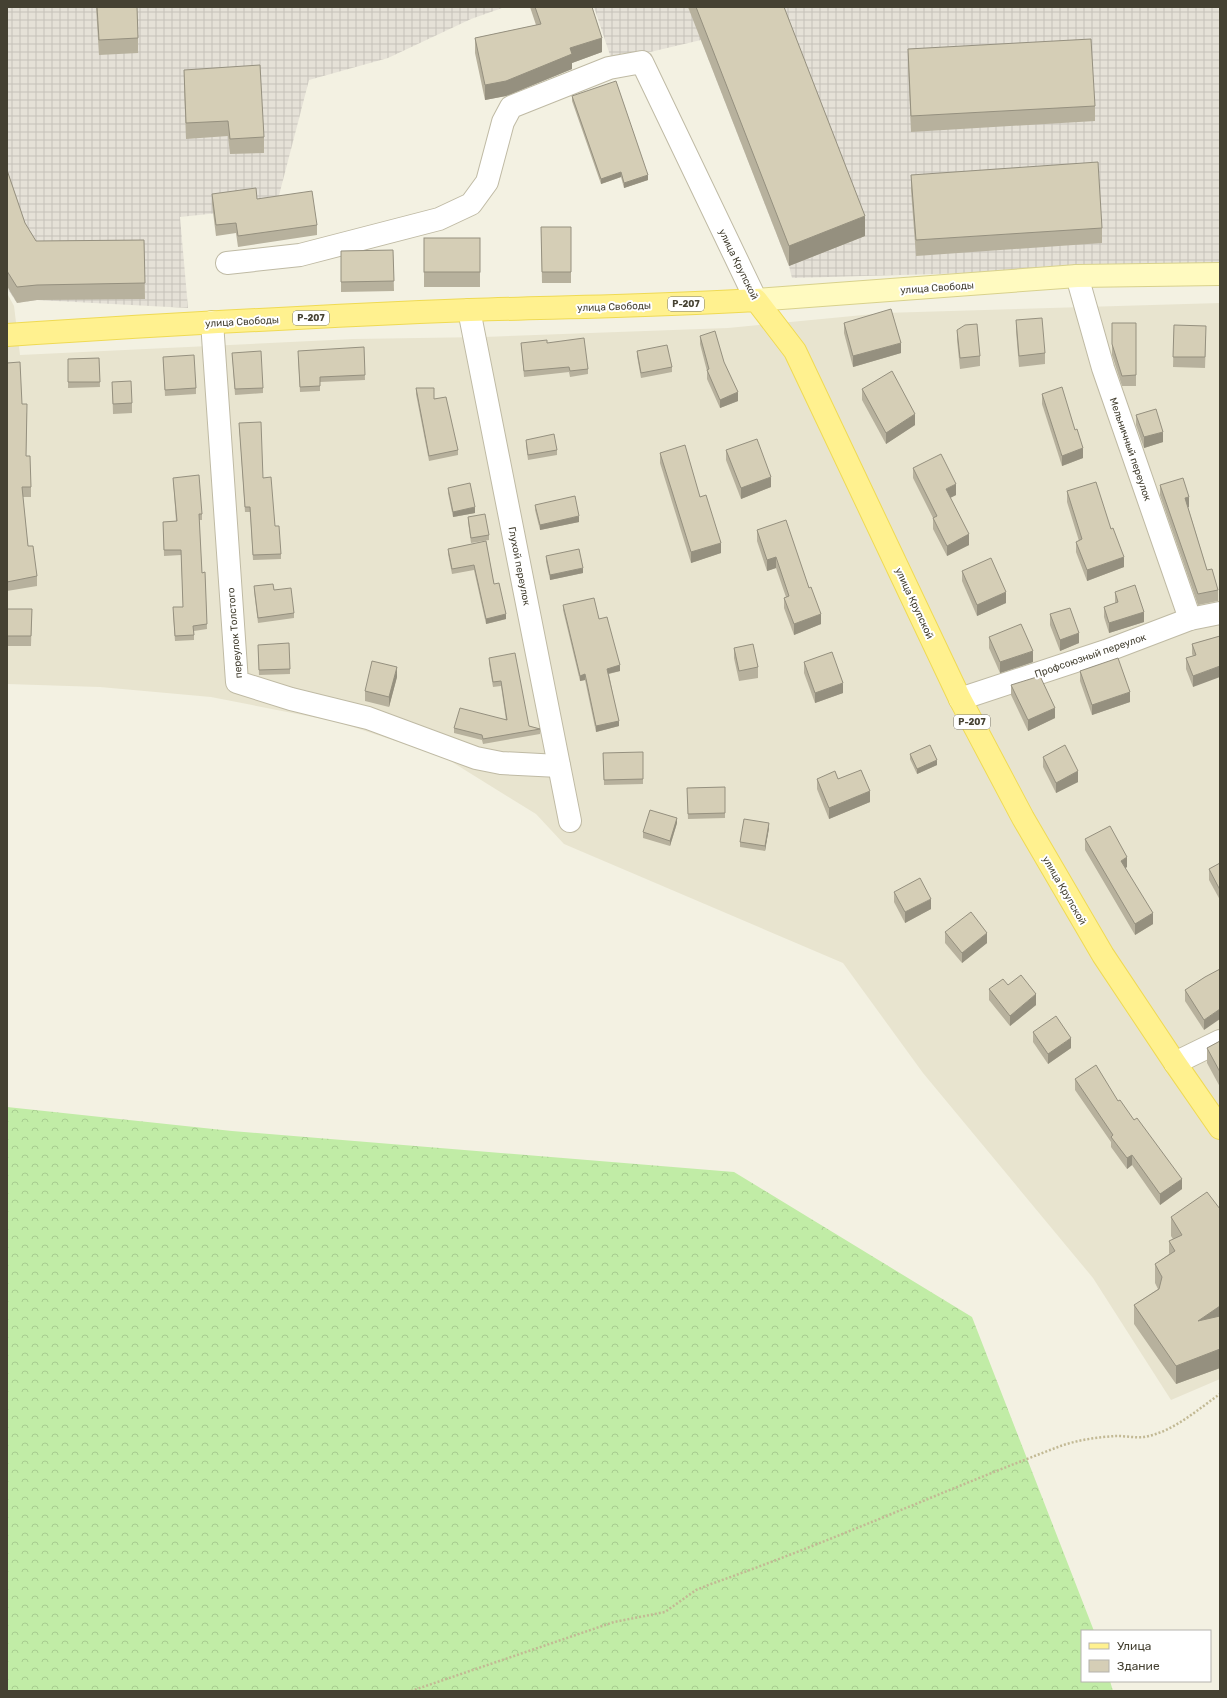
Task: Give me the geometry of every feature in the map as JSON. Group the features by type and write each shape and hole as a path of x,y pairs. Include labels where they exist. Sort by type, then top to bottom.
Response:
{"main road":[{"name":"улица Свободы","path":"7,335 212,322 469,310 756,300"},
{"name":"улица Крупской","path":"756,300 795,351 960,699 1023,818 1099,948 1220,1128"}],"street":[{"name":"улица Крупской","path":"227,263 300,254 439,219 465,207 471,204 487,182 503,122 511,107 609,68 642,62 756,300"},
{"name":"улица Свободы","path":"756,300 1077,276 1220,274"},
{"name":"Мельничный переулок","path":"1077,276 1103,368 1190,619"},
{"name":"Глухой переулок","path":"469,310 570,821"},
{"name":"переулок Толстого","path":"212,322 237,682 290,699 368,718 476,758 501,763 559,766"},
{"name":"Профсоюзный переулок","path":"960,699 1106,651 1190,619 1220,613"},
{"path":"1175,1063 1220,1041"}],"path":[{"path":"411,1691 614,1622 666,1612 696,1590 1060,1446 1092,1438 1118,1436 1143,1437 1154,1434 1170,1428 1220,1394"}],"shaded area":[{"path":"7,7 505,7 471,19 388,58 309,80 276,207 180,217 188,308 37,300 17,303 7,288"},
{"path":"594,7 1220,7 1220,266 792,278 789,266 701,40 612,61"},
{"path":"7,293 14,306 20,355 353,339 484,337 728,328 884,313 1220,303 1220,1379 1171,1400 1093,1278 923,1073 843,963 564,844 536,814 444,757 338,722 211,697 100,687 7,684"}],"green space":[{"path":"7,1107 232,1131 734,1172 972,1317 1094,1630 1081,1630 1081,1682 1110,1682 1113,1691 7,1691"}],"building":[{"path":"97,7 137,7 138,38 99,40"},
{"path":"535,7 592,7 602,38 570,48 572,54 506,81 485,85 475,38 541,24"},
{"path":"696,7 784,7 865,216 789,246"},
{"path":"1091,39 1095,106 911,116 908,49"},
{"path":"260,65 264,137 230,139 228,121 186,123 184,70"},
{"path":"616,81 648,175 624,183 621,172 601,179 572,96"},
{"path":"1098,162 1102,228 916,240 911,175"},
{"path":"7,170 25,223 36,241 144,240 145,283 37,285 17,287 7,271"},
{"path":"256,188 257,199 312,191 317,225 238,236 236,223 216,225 212,194"},
{"path":"541,227 571,227 571,272 542,272"},
{"path":"424,238 480,238 480,272 424,272"},
{"path":"393,250 394,281 341,282 341,251"},
{"path":"891,309 901,343 853,356 844,323"},
{"path":"1042,318 1045,353 1019,356 1016,320"},
{"path":"1112,323 1136,323 1136,375 1122,376 1112,344"},
{"path":"977,324 980,356 960,358 957,330 965,325"},
{"path":"1174,325 1206,326 1205,357 1173,357"},
{"path":"715,331 724,362 738,392 720,400 707,370 709,369 700,336"},
{"path":"584,338 588,369 570,371 569,367 524,371 521,343 547,340 547,343"},
{"path":"667,345 672,367 641,373 637,351"},
{"path":"364,347 365,375 320,377 320,386 300,387 298,351"},
{"path":"261,351 263,388 235,389 232,353"},
{"path":"194,355 196,388 165,390 163,357"},
{"path":"99,358 100,382 68,382 68,359"},
{"path":"20,362 22,404 27,404 26,456 30,456 31,487 22,487 28,546 33,546 37,576 7,582 7,363"},
{"path":"892,371 915,414 886,433 862,389"},
{"path":"131,381 132,403 113,404 112,382"},
{"path":"1062,387 1075,430 1077,429 1083,448 1062,456 1042,394"},
{"path":"416,388 434,388 434,399 446,397 458,450 429,456"},
{"path":"1156,409 1163,432 1144,437 1136,415"},
{"path":"261,422 263,478 271,477 275,526 279,526 281,554 253,555 250,507 245,507 239,423"},
{"path":"554,434 557,450 528,455 526,440"},
{"path":"757,439 771,477 741,488 726,450"},
{"path":"685,445 700,497 706,495 721,543 691,552 660,453"},
{"path":"941,454 956,484 946,489 969,534 947,546 933,518 937,516 913,468"},
{"path":"199,475 202,514 199,514 202,573 205,572 207,624 193,626 194,635 175,636 173,607 183,607 181,550 164,550 163,522 177,521 173,478"},
{"path":"1183,478 1189,497 1185,498 1207,570 1212,569 1218,590 1198,594 1160,485"},
{"path":"1096,482 1111,529 1113,528 1124,557 1087,570 1076,542 1082,539 1067,491"},
{"path":"470,483 475,507 453,512 448,488"},
{"path":"575,496 579,516 540,525 535,505"},
{"path":"485,514 489,535 471,538 468,517"},
{"path":"786,520 809,588 811,587 821,614 794,624 784,598 789,596 776,557 767,560 757,530"},
{"path":"486,541 494,584 499,583 506,614 486,619 474,565 452,569 448,549"},
{"path":"579,549 583,568 550,575 546,556"},
{"path":"991,558 1006,592 977,605 962,571"},
{"path":"273,584 274,590 291,588 294,613 258,618 254,586"},
{"path":"1135,585 1144,612 1109,623 1104,607 1118,602 1115,592"},
{"path":"594,598 599,619 607,617 620,665 607,669 619,721 596,726 585,674 580,676 563,605"},
{"path":"1070,608 1079,633 1060,640 1050,614"},
{"path":"7,609 32,609 31,636 7,636"},
{"path":"1021,624 1033,651 1000,662 989,637"},
{"path":"1220,636 1220,666 1193,676 1186,658 1196,655 1192,644"},
{"path":"289,643 290,669 259,670 258,645"},
{"path":"753,644 758,667 739,671 734,648"},
{"path":"832,652 843,683 815,693 804,662"},
{"path":"515,653 529,726 540,729 483,739 482,735 454,728 460,708 507,720 501,681 493,682 489,658"},
{"path":"1118,658 1130,692 1092,705 1080,671"},
{"path":"372,661 397,667 389,697 365,691"},
{"path":"1040,676 1055,708 1028,720 1011,685"},
{"path":"930,745 937,760 917,769 910,754"},
{"path":"1065,745 1078,771 1056,783 1043,757"},
{"path":"643,752 643,779 604,780 603,753"},
{"path":"861,770 870,791 829,808 817,779 835,771 838,779"},
{"path":"725,787 725,813 688,814 687,788"},
{"path":"650,810 677,818 670,841 643,832"},
{"path":"744,819 769,823 765,846 740,842"},
{"path":"1110,826 1127,857 1121,861 1153,913 1135,924 1085,839"},
{"path":"1220,863 1220,890 1209,869"},
{"path":"920,878 931,899 905,912 894,892"},
{"path":"971,912 987,933 962,953 945,932"},
{"path":"1220,969 1220,1009 1204,1020 1185,990"},
{"path":"1021,975 1036,994 1010,1016 989,989 1003,979 1008,985"},
{"path":"1056,1016 1071,1038 1048,1054 1033,1032"},
{"path":"1220,1041 1220,1072 1207,1048"},
{"path":"1096,1065 1118,1101 1120,1100 1134,1120 1137,1118 1182,1179 1160,1194 1132,1155 1127,1158 1111,1137 1113,1135 1075,1079"},
{"path":"1207,1192 1220,1209 1220,1306 1198,1321 1220,1316 1220,1349 1176,1366 1134,1305 1159,1289 1162,1277 1155,1264 1175,1251 1169,1241 1182,1235 1171,1217"}]}
